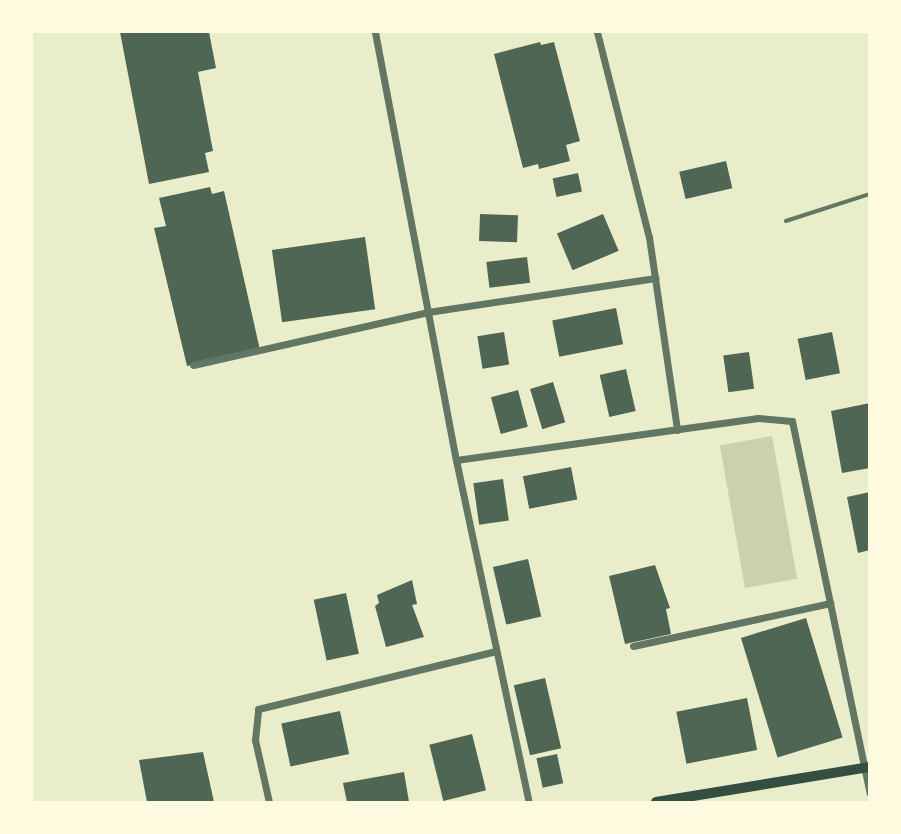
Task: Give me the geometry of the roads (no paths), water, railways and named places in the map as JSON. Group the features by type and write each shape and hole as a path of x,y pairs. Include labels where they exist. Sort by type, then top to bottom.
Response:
{"main road":[{"path":"656,803 867,767"}],"street":[{"path":"375,32 456,460 529,803"},
{"path":"597,32 649,237 677,430"},
{"path":"193,365 428,312 655,278"},
{"path":"456,460 758,418 792,421 867,767 870,793"},
{"path":"634,646 830,603"},
{"path":"269,803 255,740 258,709 496,651"}],"lane":[{"path":"786,221 870,194"}]}
